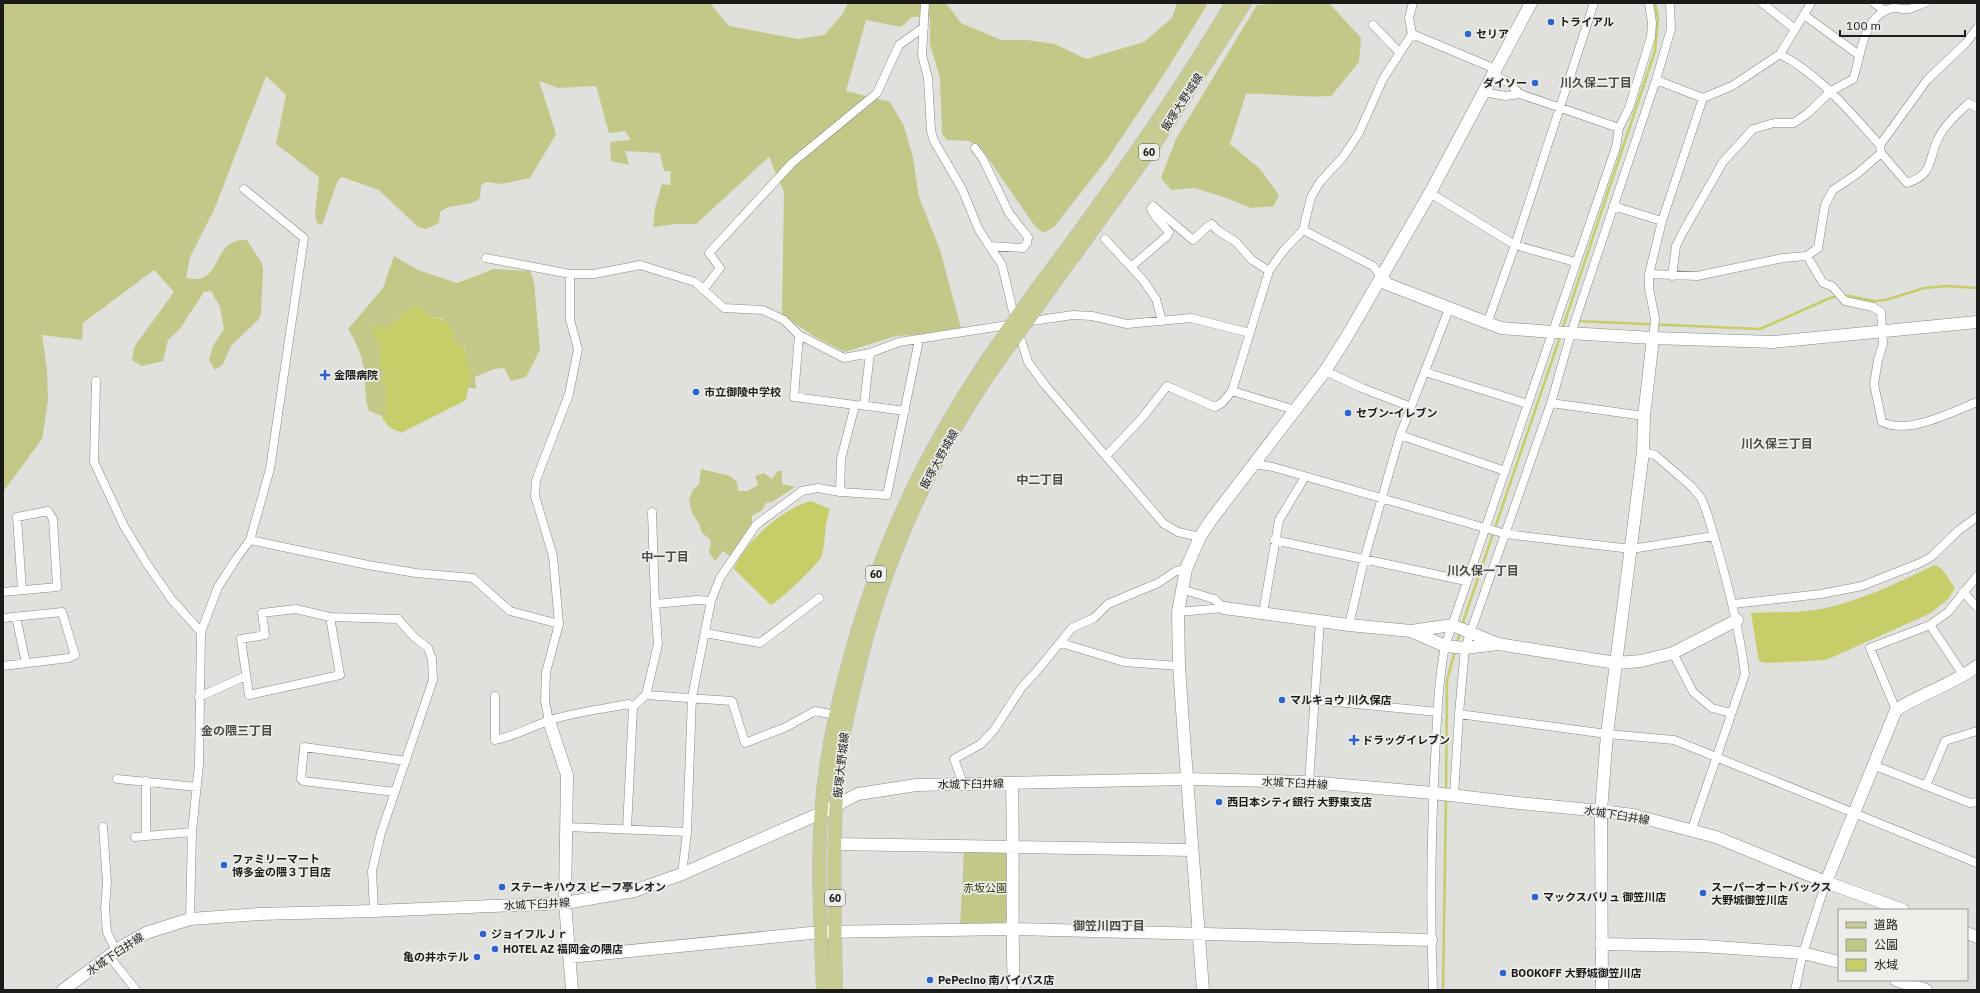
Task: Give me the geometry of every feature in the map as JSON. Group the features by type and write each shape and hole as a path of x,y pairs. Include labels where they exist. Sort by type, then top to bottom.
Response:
{"main road":[{"name":"飯塚大野城線","path":"823,990 819,845 821,813 830,740 859,623 892,530 939,436 1155,126 1232,3"},
{"name":"飯塚大野城線","path":"1040,293 1153,147 1245,3"},
{"name":"飯塚大野城線","path":"836,990 834,844 836,805 845,724 861,658 878,598 898,544 920,492 993,360"}],"street":[{"path":"925,3 922,55 928,78 931,131 934,141 962,189 979,230 1002,266 1016,324 1028,362 1044,385 1164,524 1178,532 1200,537"},
{"path":"1106,456 1142,418 1167,386 1215,407 1222,403 1232,390 1269,271 1284,250 1303,230 1311,196 1320,182 1343,158 1359,133 1383,79 1412,34 1408,18 1413,3"},
{"path":"1203,990 1179,666 1178,612 1186,569 1200,537 1325,371 1382,277 1430,193 1496,72 1531,3"},
{"path":"1487,324 1515,245 1594,3"},
{"path":"1433,990 1431,940 1433,793 1438,712 1445,646 1466,581 1487,528 1575,262 1616,147 1619,128 1629,108 1651,38 1652,23 1649,3"},
{"path":"1454,795 1458,714 1465,648 1551,403 1571,333 1656,80 1671,29 1670,3"},
{"path":"1762,3 1795,29"},
{"path":"1656,80 1703,98 1732,86 1780,54 1812,3"},
{"path":"1874,3 1885,11"},
{"path":"1672,276 1676,246 1723,162 1753,129 1774,123 1794,123 1808,113 1831,90 1853,79 1859,54 1870,25 1877,16 1896,7 1906,10 1925,3"},
{"path":"1804,15 1859,54"},
{"path":"1372,25 1399,52"},
{"path":"703,290 720,268 709,253 792,163 877,94 899,45 924,28"},
{"path":"1649,274 1697,276 1783,258 1807,256 1818,248 1825,205 1833,190 1857,174 1880,149 1927,80 1966,43 1977,28"},
{"path":"1412,34 1491,67 1499,78 1508,82 1520,94 1619,128"},
{"path":"1780,54 1798,64 1831,90 1907,183 1914,181 1925,174 1937,141 1951,119 1969,103 1977,108"},
{"path":"1484,92 1505,96 1520,94"},
{"path":"1602,990 1601,811 1607,734 1643,452 1644,416 1654,334 1655,318 1649,288 1649,274 1662,221 1703,98"},
{"path":"975,148 983,159 1008,212 1028,237 1027,243 1023,248 989,246"},
{"path":"190,919 192,832 197,787 201,632 218,588 250,540 270,469 304,238 244,189"},
{"path":"1430,193 1515,245 1575,262"},
{"path":"1131,267 1167,236 1169,232 1155,216 1151,209 1154,206 1193,240 1207,226 1212,224 1217,230 1236,242 1252,260 1269,271"},
{"path":"1613,206 1662,221"},
{"path":"1303,230 1374,266 1387,284 1487,324 1501,328 1571,333 1654,334 1773,342 1977,322"},
{"path":"1105,239 1143,280 1156,299 1162,321"},
{"path":"1807,256 1823,283 1832,286 1846,301 1873,307 1881,312 1883,344 1878,360 1874,384 1882,422 1890,426 1934,420 1977,402"},
{"path":"486,258 570,274 594,274 640,265 695,282 724,308 763,310 784,320 799,335 844,358 870,353 899,342 1073,315 1092,316 1127,324 1191,318 1250,333"},
{"path":"570,274 570,320 578,349 569,394 536,480 535,496 553,556 559,624 546,672 545,701 549,721 567,775 566,903 572,990"},
{"path":"1349,625 1364,560 1400,435 1449,309"},
{"path":"799,335 794,398 905,411"},
{"path":"682,874 687,832 692,697 710,601 720,578 756,525 802,490 818,488 840,492 887,495 919,340"},
{"path":"864,405 870,353"},
{"path":"1325,371 1362,388 1411,407"},
{"path":"1425,372 1528,404"},
{"path":"96,381 94,462 124,526 147,564 172,600 201,632"},
{"path":"1232,390 1295,410"},
{"path":"1551,403 1644,416"},
{"path":"840,492 841,459 855,405"},
{"path":"1400,435 1505,471"},
{"path":"1643,452 1654,455 1692,487 1701,498 1714,536 1733,604 1737,620 1745,674 1692,829"},
{"path":"1254,464 1274,467 1505,534 1631,549 1714,536"},
{"path":"1263,612 1274,540 1279,520 1306,477"},
{"path":"3,592 57,587 53,519 48,511 17,517 22,590"},
{"path":"627,830 633,707 646,695 658,644 652,512"},
{"path":"1733,604 1821,594 1862,586 1920,563 1931,557 1959,530 1977,517"},
{"path":"250,540 368,565 416,573 430,573 473,578 510,611 559,624"},
{"path":"1274,540 1466,581"},
{"path":"964,783 954,759 981,744 994,730 1022,686 1061,643 1072,628 1094,618 1108,604 1158,583 1176,570 1186,569"},
{"path":"1896,710 1870,648 1930,625 1948,612 1977,576"},
{"path":"1182,589 1214,600 1224,608"},
{"path":"1963,592 1977,607"},
{"path":"704,633 760,643 820,598"},
{"path":"655,604 697,600 710,601"},
{"path":"1178,612 1224,608 1263,612 1349,625 1411,631 1452,625 1498,644 1616,662 1642,661 1673,653 1737,620"},
{"path":"330,617 340,675 249,695 241,639 265,636 262,613 296,609 330,617 398,619 414,637 428,648 432,658 434,680 381,832 372,871 374,911"},
{"path":"3,618 62,612 75,655 69,658 3,666"},
{"path":"16,617 26,663"},
{"path":"1309,782 1320,621"},
{"path":"1930,625 1964,676"},
{"path":"1411,631 1445,646 1465,648 1498,644"},
{"path":"1061,643 1124,662 1179,666"},
{"path":"1673,653 1693,692 1712,708 1731,713"},
{"path":"1795,990 1803,953 1826,882 1896,710 1908,702 1964,676 1977,666"},
{"path":"199,697 246,676"},
{"path":"646,695 692,697 732,701 745,743 786,727 815,711 835,715"},
{"path":"495,696 495,740 510,737 549,721 584,712 629,704 633,707"},
{"path":"1315,700 1438,712"},
{"path":"1458,714 1607,734 1674,740 1853,814 1977,863"},
{"path":"1926,786 1946,740 1977,731"},
{"path":"395,792 303,781 301,778 304,747 406,761"},
{"path":"1873,765 1970,803 1977,802"},
{"name":"水城下臼井線","path":"63,990 113,954 146,933 190,919 252,914 374,911 566,903 634,891 682,874 821,813 858,794 916,785 1188,778 1309,782 1454,795 1633,815 1692,829 1716,837 1826,882 1900,909"},
{"path":"117,779 197,787"},
{"path":"146,781 146,836"},
{"path":"1012,783 1014,846 1012,929 1014,990"},
{"path":"103,826 107,882 107,932 113,954 136,990"},
{"path":"567,827 687,832"},
{"path":"135,837 192,832"},
{"path":"834,844 1192,850"},
{"path":"569,957 821,932 1012,929 1431,940"},
{"path":"1601,944 1702,946 1803,953 1838,962"},
{"path":"1899,981 1926,990"}],"green space":[{"path":"3,3 710,3 729,26 798,39 824,35 842,15 848,3 946,3 961,23 1001,40 1027,40 1055,44 1086,59 1144,42 1172,18 1177,3 1207,3 1206,7 1159,82 1108,158 1054,227 1043,233 1034,225 981,148 969,141 947,140 942,134 940,78 930,44 930,17 912,17 901,27 866,20 846,91 890,102 904,126 913,158 919,197 940,250 961,328 924,334 896,336 845,352 815,337 782,315 784,192 769,157 696,224 676,224 653,227 655,208 662,184 670,185 671,171 664,171 660,153 625,151 629,165 611,161 610,142 631,140 625,131 609,133 596,86 558,88 539,81 556,134 530,178 501,184 486,182 481,185 480,198 471,203 445,209 440,212 439,223 426,229 418,227 379,190 342,177 338,180 322,225 317,223 315,214 319,177 276,144 286,95 266,76 214,210 190,257 186,278 198,279 207,276 227,246 235,241 247,240 261,262 263,268 261,314 258,320 231,346 223,364 215,370 209,360 213,346 224,329 220,307 211,291 204,292 179,330 168,340 163,361 142,366 132,360 134,347 174,292 154,270 83,323 82,340 42,335 47,370 48,401 42,439 3,492"},
{"path":"1281,3 1329,3 1361,38 1359,62 1331,96 1246,94 1230,144 1260,169 1279,195 1274,206 1251,208 1224,197 1194,188 1171,190 1161,178 1176,139 1257,5"},
{"path":"394,256 418,270 457,283 494,269 530,271 534,282 540,350 526,377 511,381 504,368 494,369 475,377 476,389 467,387 469,379 465,349 453,340 451,328 443,322 442,318 429,317 421,306 420,308 411,308 390,327 378,327 374,324 374,336 381,347 379,364 383,368 384,376 381,379 387,391 386,416 369,411 366,401 365,375 362,359 348,329 383,288"},
{"path":"701,469 730,476 737,482 738,491 748,491 758,485 755,476 764,473 772,479 778,471 782,471 782,484 795,487 772,502 766,503 762,510 752,516 752,524 730,556 723,551 715,561 709,552 711,540 702,533 699,524 692,513 689,500 693,490 699,484"},
{"name":"赤坂公園","path":"1004,851 1009,856 1007,920 1000,926 960,927 964,852"}],"water":[{"path":"416,306 420,308 422,306 421,308 431,318 440,318 443,322 446,321 451,328 454,341 464,347 470,371 470,378 466,400 401,433 389,426 382,416 386,415 387,406 385,403 387,393 384,382 380,380 384,376 383,369 379,364 381,347 374,336 373,324 378,327 390,327 395,321 400,319 402,313"},
{"path":"811,501 830,509 822,555 799,581 771,605 734,569 746,548 766,528 789,510"},
{"path":"1935,565 1942,569 1955,588 1948,599 1931,613 1826,660 1766,663 1759,661 1751,613 1799,612 1846,603 1876,592"}],"waterway":[{"path":"1562,330 1655,51 1658,19 1655,3"},
{"path":"1843,295 1874,301 1886,300 1924,288 1947,286 1977,288"},
{"path":"1577,321 1760,329 1830,298 1838,296"},
{"path":"1462,625 1560,337"},
{"path":"1457,643 1460,632"},
{"path":"1446,792 1447,680 1455,651"},
{"path":"1443,990 1446,799"}],"place":[{"name":"トライアル","path":"1551,22"},
{"name":"セリア","path":"1468,34"},
{"name":"ダイソー","path":"1535,83"},
{"name":"金隈病院","path":"325,375"},
{"name":"市立御陵中学校","path":"696,392"},
{"name":"セブン-イレブン","path":"1348,413"},
{"name":"マルキョウ 川久保店","path":"1282,700"},
{"name":"ドラッグイレブン","path":"1354,740"},
{"name":"西日本シティ銀行 大野東支店","path":"1219,802"},
{"name":"ファミリーマート 博多金の隈３丁目店","path":"224,865"},
{"name":"ステーキハウス ビーフ亭レオン","path":"502,887"},
{"name":"スーパーオートバックス 大野城御笠川店","path":"1703,893"},
{"name":"マックスバリュ 御笠川店","path":"1535,897"},
{"name":"ジョイフルＪｒ","path":"483,934"},
{"name":"HOTEL AZ 福岡金の隈店","path":"495,949"},
{"name":"亀の井ホテル","path":"477,957"},
{"name":"BOOKOFF 大野城御笠川店","path":"1503,973"},
{"name":"PePecino 南バイパス店","path":"930,980"}],"district":[{"name":"川久保二丁目","path":"1596,82"},
{"name":"川久保三丁目","path":"1777,443"},
{"name":"中二丁目","path":"1040,479"},
{"name":"中一丁目","path":"665,556"},
{"name":"川久保一丁目","path":"1483,570"},
{"name":"金の隈三丁目","path":"237,730"},
{"name":"御笠川四丁目","path":"1109,925"}]}
